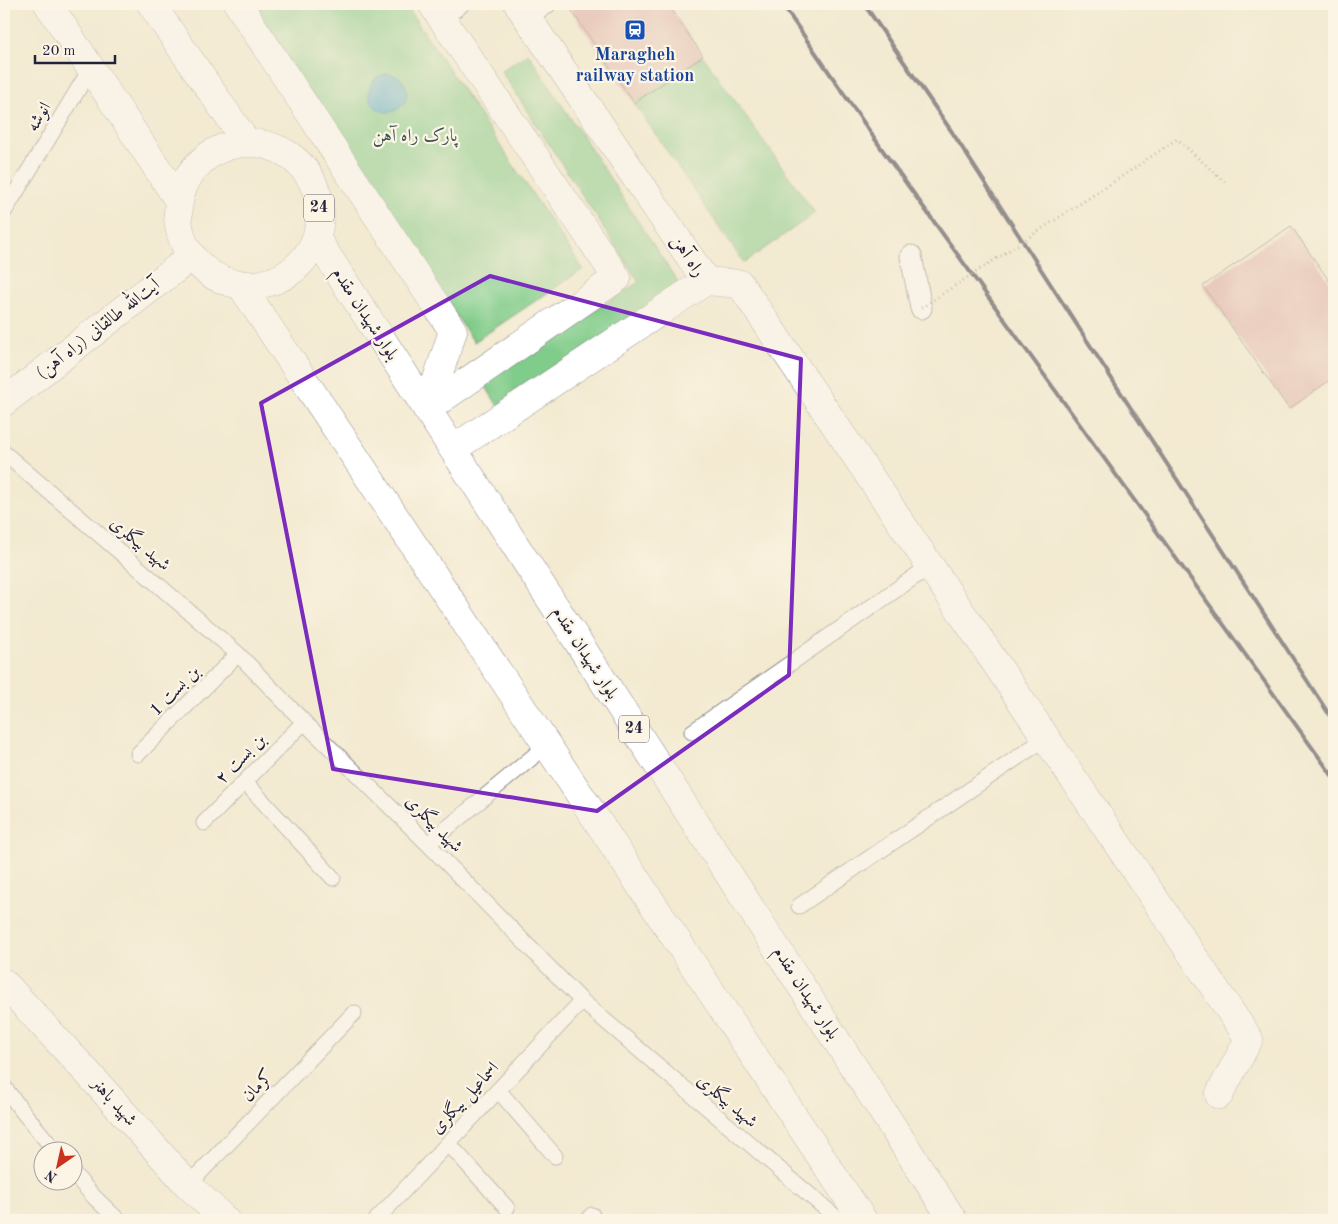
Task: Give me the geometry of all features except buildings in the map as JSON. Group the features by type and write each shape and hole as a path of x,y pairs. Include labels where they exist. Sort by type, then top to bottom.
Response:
{"street":[{"path":"48,4 179,201"},
{"path":"151,4 247,143"},
{"path":"238,4 453,331 427,408"},
{"path":"427,408 618,278 444,8"},
{"name":"راه آهن","path":"453,448 706,281 530,8"},
{"name":"24","path":"247,143 270,146 291,157 308,174 318,196 320,219 316,238 307,254 294,269 278,279 260,284 240,284 222,280 205,270 192,256 182,239 178,220 179,201 185,183 196,166 210,154 228,146 247,143"},
{"name":"بلوار شهیدان مقدم","path":"316,238 953,1220"},
{"name":"(راه آهن) آیت‌الله طالقانی","path":"4,402 192,256"},
{"path":"911,256 921,308"},
{"path":"706,281 740,284 1249,1039 1219,1094"},
{"path":"240,284 863,1220"},
{"name":"شهید باهنر","path":"4,983 188,1185 225,1220"}],"lane":[{"name":"انوشه","path":"4,212 90,68"},
{"name":"شهید بیگلری","path":"4,453 238,654 582,1001 838,1220"},
{"path":"692,732 930,566"},
{"name":"بن بست 1","path":"138,754 238,654"},
{"name":"بن بست ۲","path":"204,823 304,722"},
{"path":"799,906 1046,738"},
{"path":"428,844 547,745"},
{"path":"245,782 333,878"},
{"name":"اسماعیل بیگلری","path":"376,1220 582,1001"},
{"name":"کرمان","path":"188,1185 354,1013"},
{"path":"4,1088 48,1142"},
{"path":"498,1090 555,1156"},
{"path":"448,1143 507,1208"},
{"path":"82,1183 118,1220"}],"path":[{"path":"921,308 1177,139 1227,184"}],"highlighted area":[{"path":"490,276 801,359 789,675 597,811 333,769 261,403"}],"green space":[{"name":"پارک راه آهن","path":"246,4 405,4 583,269 474,342"},
{"path":"528,53 681,287 498,406 483,382 639,282 501,71"},
{"path":"703,56 815,213 744,263 634,103"}],"water":[{"path":"388,74 401,80 407,93 401,106 388,112 375,106 369,93 375,80"}],"railway":[{"path":"782,4 886,155 1334,778"},
{"path":"864,4 952,132 1334,722"}],"place":[{"name":"Maragheh railway station","path":"635,30"}]}
